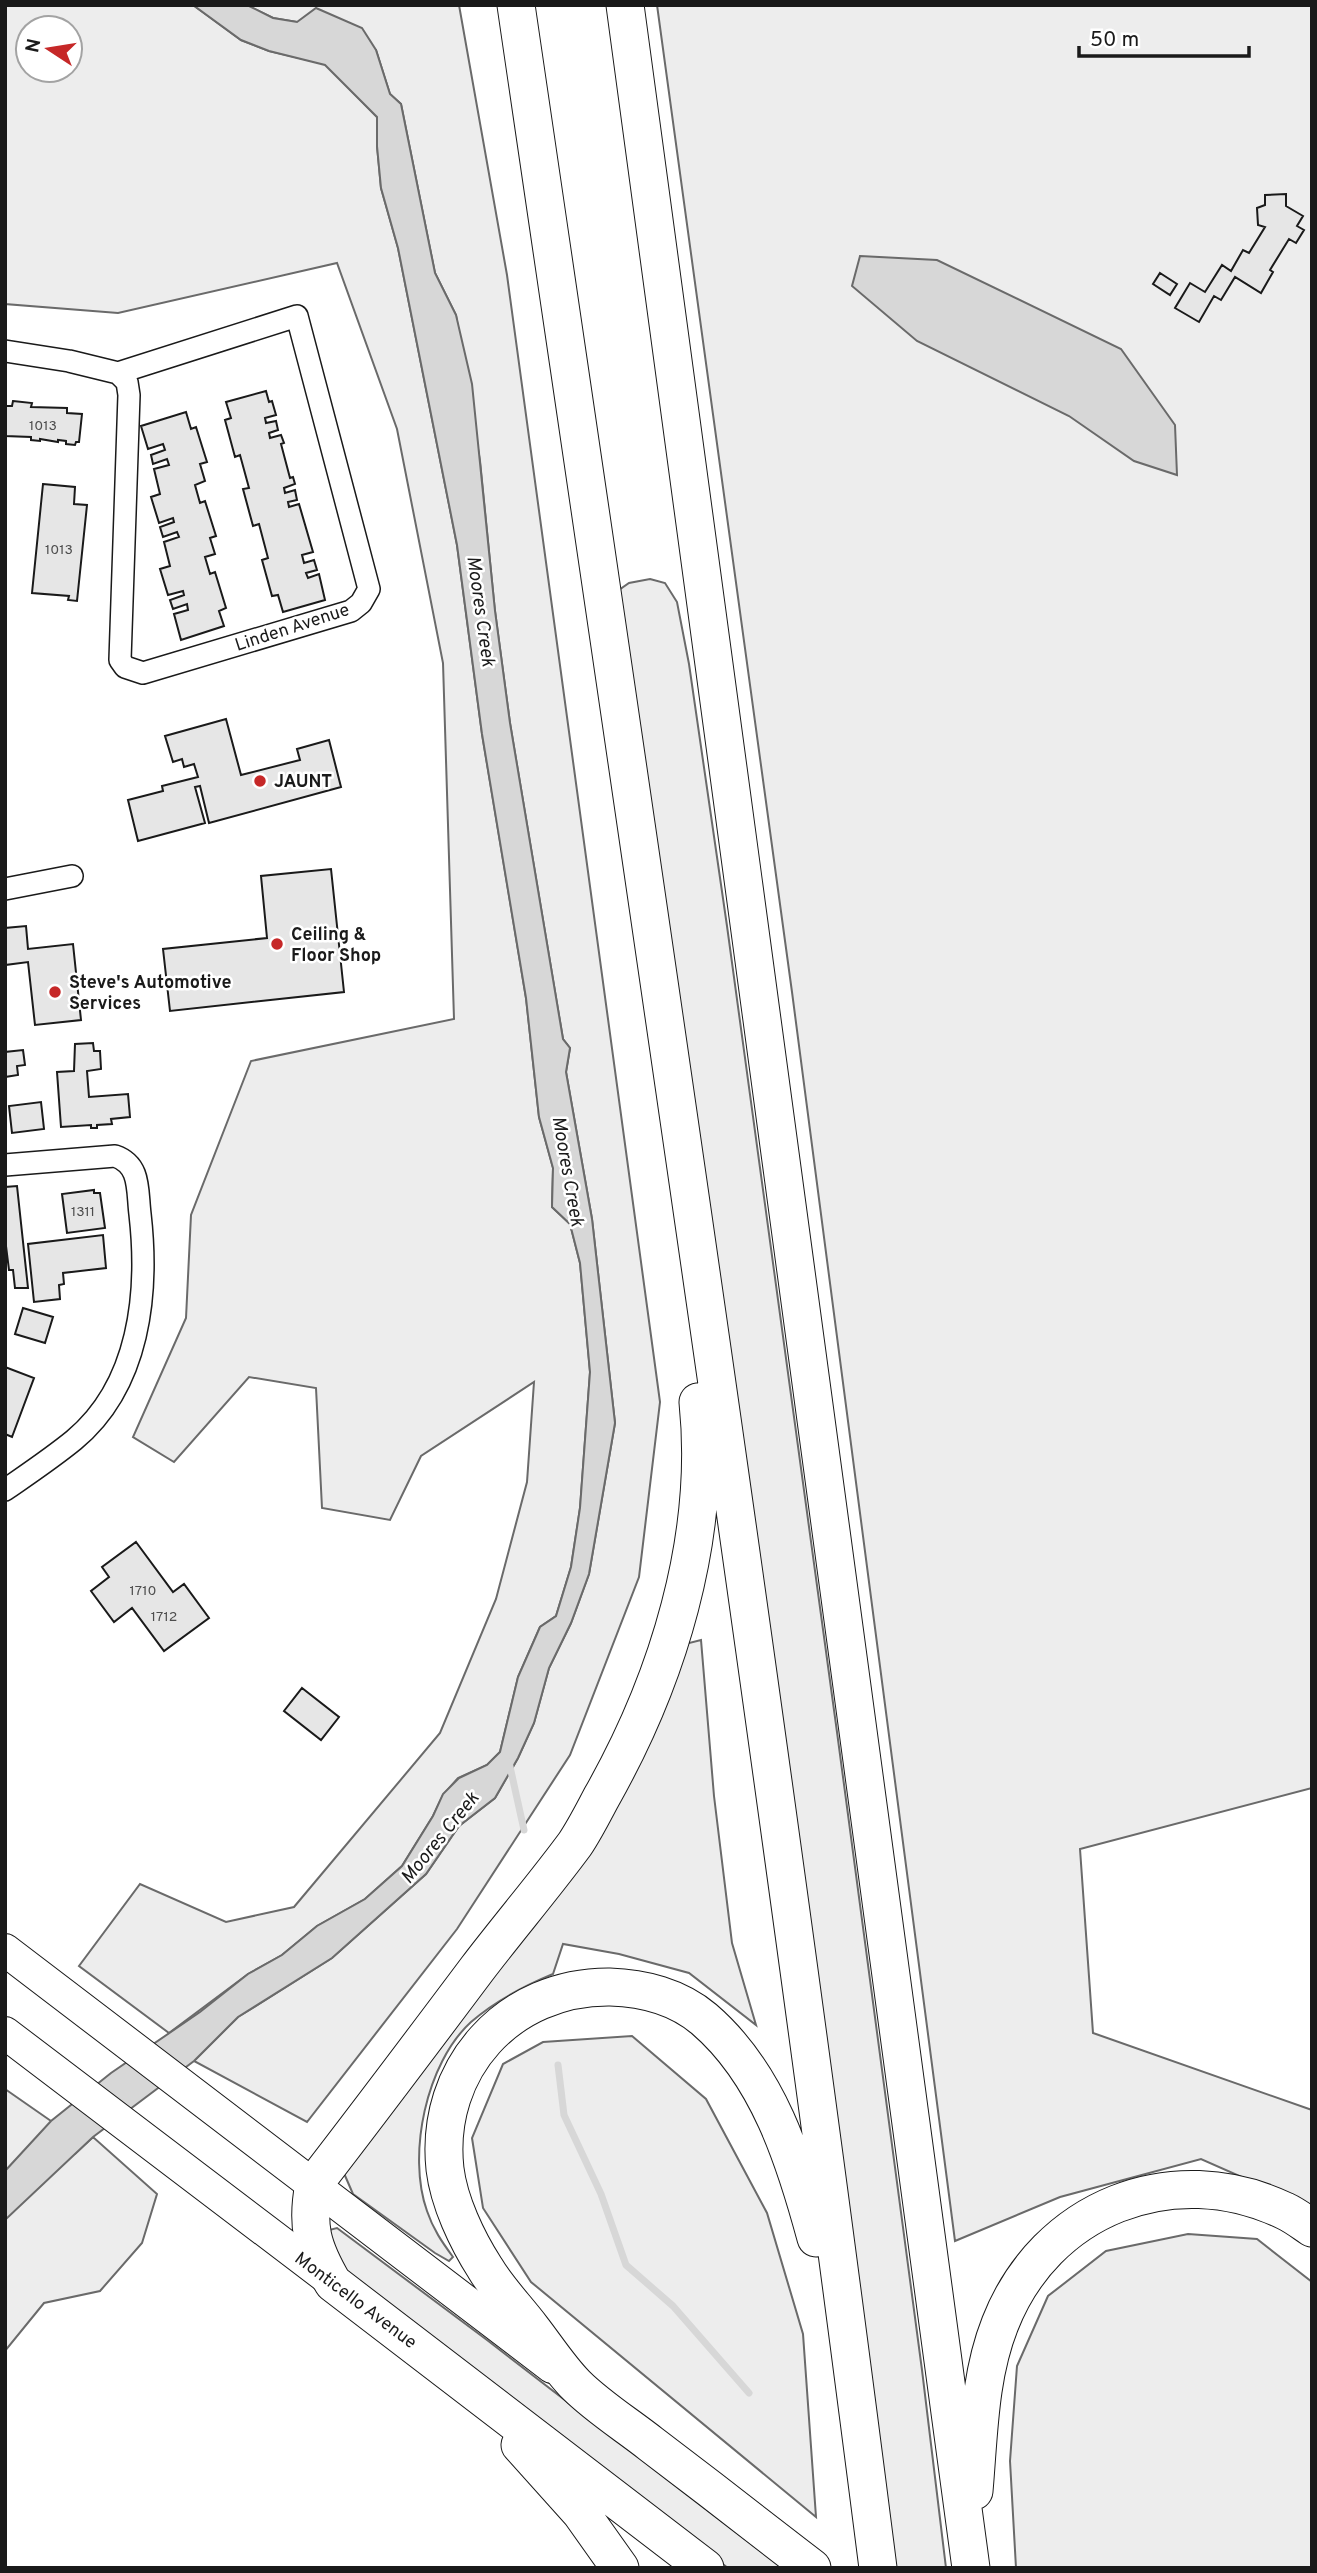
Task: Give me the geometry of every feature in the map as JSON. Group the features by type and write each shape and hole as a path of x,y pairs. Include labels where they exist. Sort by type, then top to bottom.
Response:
{"highway":[{"path":"516,5 668,1042 855,2385 878,2568"},
{"path":"625,5 970,2561"},
{"path":"333,2283 312,2238 310,2208 314,2184 576,1842 622,1760 667,1652 680,1607 694,1535 701,1448 682,1252 668,1042"},
{"path":"812,2568 575,2385 486,2270 454,2204 445,2172 443,2137 447,2108 456,2085 483,2041 504,2021 534,2003 555,1994 589,1987 651,1992 678,2002 702,2017 722,2036 746,2068 769,2104 788,2147 807,2202 855,2385"},
{"path":"970,2561 981,2399 989,2356 1000,2322 1026,2274 1057,2239 1106,2207 1144,2195 1176,2190 1207,2190 1244,2196 1285,2211 1312,2228"},
{"name":"Monticello Avenue","path":"333,2283 705,2568"},
{"path":"467,2384 581,2513 620,2568"}],"main road":[{"path":"5,1951 575,2385"},
{"name":"Monticello Avenue","path":"5,2033 333,2283"}],"street":[{"name":"Linden Avenue","path":"297,316 369,589 361,603 351,611 143,673 125,667 120,660 129,395 127,382 118,373 297,316"},
{"path":"5,351 69,361 118,373"},
{"path":"5,890 72,876"},
{"path":"5,1165 115,1156 125,1160 133,1168 143,1239 138,1329 128,1361 113,1392 76,1439 5,1490"}],"shaded area":[{"path":"5,5 193,5 241,40 269,51 325,64 377,117 381,188 398,248 457,545 482,734 526,998 539,1117 553,1168 552,1207 570,1224 580,1263 590,1372 580,1508 571,1567 556,1616 540,1627 518,1677 500,1752 487,1765 458,1778 443,1795 402,1866 365,1899 317,1926 282,1955 248,1974 169,2033 79,1966 140,1884 226,1922 294,1907 440,1733 496,1599 527,1482 534,1382 421,1456 390,1520 322,1508 316,1388 249,1377 174,1462 133,1437 186,1318 191,1215 251,1061 454,1019 443,663 397,429 337,263 118,313 5,304"},
{"path":"247,5 459,5 507,275 660,1402 639,1577 570,1755 457,1929 307,2122 194,2061 238,2017 332,1958 426,1874 459,1826 495,1798 534,1723 549,1668 571,1623 589,1574 615,1423 592,1219 566,1072 570,1048 563,1039 510,723 495,611 480,461 456,315 435,273 401,104 390,94 376,50 297,22 273,18"},
{"path":"657,5 1312,5 1312,1788 1080,1849 1093,2033 1312,2110 1312,2208 1201,2159 1060,2197 955,2241 792,992"},
{"path":"650,579 665,583 677,602 689,664 837,1732 946,2568 892,2568 619,590 629,583"},
{"path":"701,1640 714,1796 732,1943 756,2025 689,1973 619,1954 563,1944 553,1974 510,1995 471,2022 442,2061 432,2085 420,2137 421,2188 432,2224 453,2257 449,2261 353,2194 343,2171 411,2075 677,1646"},
{"path":"632,2036 706,2099 767,2213 803,2334 816,2517 531,2282 483,2208 472,2138 503,2064 543,2042"},
{"path":"5,2089 74,2137 76,2153 93,2137 157,2194 142,2243 100,2291 44,2303 5,2351"},
{"path":"337,2228 783,2568 728,2568 347,2276 326,2244 329,2230"},
{"path":"1188,2234 1257,2239 1312,2282 1312,2568 1016,2568 1010,2461 1017,2366 1048,2296 1106,2251"}],"water":[{"name":"Moores Creek","path":"193,5 247,5 273,18 297,22 316,8 362,28 376,50 390,94 401,104 435,273 456,315 472,384 495,611 510,723 563,1039 570,1048 566,1072 592,1219 615,1423 589,1574 571,1623 549,1668 534,1723 495,1798 459,1826 426,1874 332,1958 238,2017 194,2061 93,2137 5,2220 5,2171 51,2121 111,2073 200,2012 248,1974 282,1955 317,1926 365,1899 402,1866 433,1816 443,1794 459,1778 487,1765 500,1752 518,1677 540,1627 556,1616 571,1567 580,1508 590,1372 580,1263 570,1224 552,1207 553,1168 539,1117 526,998 482,734 457,545 398,248 381,188 377,117 325,65 269,51 241,40"},
{"path":"860,256 937,260 1121,349 1175,425 1177,475 1134,461 1069,416 917,341 852,286"}],"building":[{"path":"1286,194 1286,206 1303,216 1297,226 1304,230 1296,243 1289,239 1270,270 1273,272 1261,293 1235,277 1221,300 1214,296 1199,322 1175,308 1190,283 1205,292 1222,265 1231,271 1243,250 1249,253 1265,227 1258,225 1257,208 1265,205 1265,195"},
{"path":"1160,273 1177,284 1170,295 1153,284"},
{"path":"266,391 276,415 265,418 266,423 276,421 278,430 269,433 270,438 281,435 290,478 293,477 295,484 284,488 285,493 295,490 297,500 288,502 289,507 299,504 313,552 302,555 304,563 314,560 317,570 306,573 308,578 319,574 325,600 283,612 278,595 272,596 262,560 268,558 259,524 253,526 243,489 249,488 240,455 235,457 225,420 231,418 226,402"},
{"path":"13,401 32,403 31,407 67,408 67,413 82,414 79,442 75,445 66,444 66,441 40,441 31,440 31,437 5,436 5,406 12,406"},
{"path":"186,412 191,429 196,427 207,462 200,464 205,481 195,485 200,503 205,501 216,536 210,538 215,554 205,557 210,574 215,572 226,608 219,611 224,626 181,640 174,614 188,610 187,604 173,609 170,600 184,595 183,591 168,595 160,569 170,566 164,542 179,537 177,532 163,537 160,527 174,522 173,518 159,523 151,497 160,494 154,469 169,465 167,459 153,464 151,455 165,450 163,444 148,449 141,426"},
{"path":"43,484 75,487 74,504 87,505 77,601 68,600 69,596 32,593"},
{"name":"JAUNT","path":"226,719 241,775 300,760 297,749 329,740 341,787 209,823 200,786 195,787 205,823 138,841 128,800 163,791 162,786 198,777 194,764 184,767 182,759 173,762 165,736"},
{"name":"Ceiling & Floor Shop","path":"331,869 344,992 170,1011 163,949 267,938 261,876"},
{"name":"Steve's Automotive Services","path":"26,926 28,949 73,944 81,1020 35,1025 28,962 5,965 5,928"},
{"path":"93,1043 94,1051 100,1051 101,1069 87,1071 89,1097 128,1094 130,1117 111,1119 112,1124 97,1125 97,1128 91,1128 91,1125 61,1127 57,1072 74,1071 75,1044"},
{"path":"23,1050 25,1065 17,1066 18,1075 5,1077 5,1052"},
{"path":"41,1102 44,1129 12,1133 9,1106"},
{"path":"17,1186 28,1288 15,1288 13,1270 9,1270 5,1238 5,1187"},
{"path":"94,1190 94,1193 100,1193 105,1228 67,1233 62,1194"},
{"path":"103,1235 106,1268 63,1273 64,1284 59,1285 60,1299 34,1302 28,1244"},
{"path":"23,1308 53,1317 45,1343 15,1334"},
{"path":"5,1367 34,1378 12,1437 5,1434"},
{"path":"136,1542 173,1592 184,1584 209,1618 164,1651 132,1608 114,1622 91,1591 109,1577 102,1567"},
{"path":"302,1688 339,1717 321,1740 284,1711"}],"waterway":[{"path":"509,1762 524,1830"},
{"path":"558,2065 564,2115 601,2194 626,2265 673,2306 749,2393"}],"place":[{"name":"JAUNT","path":"260,781"},
{"name":"Ceiling & Floor Shop","path":"277,944"},
{"name":"Steve's Automotive Services","path":"55,992"}]}
